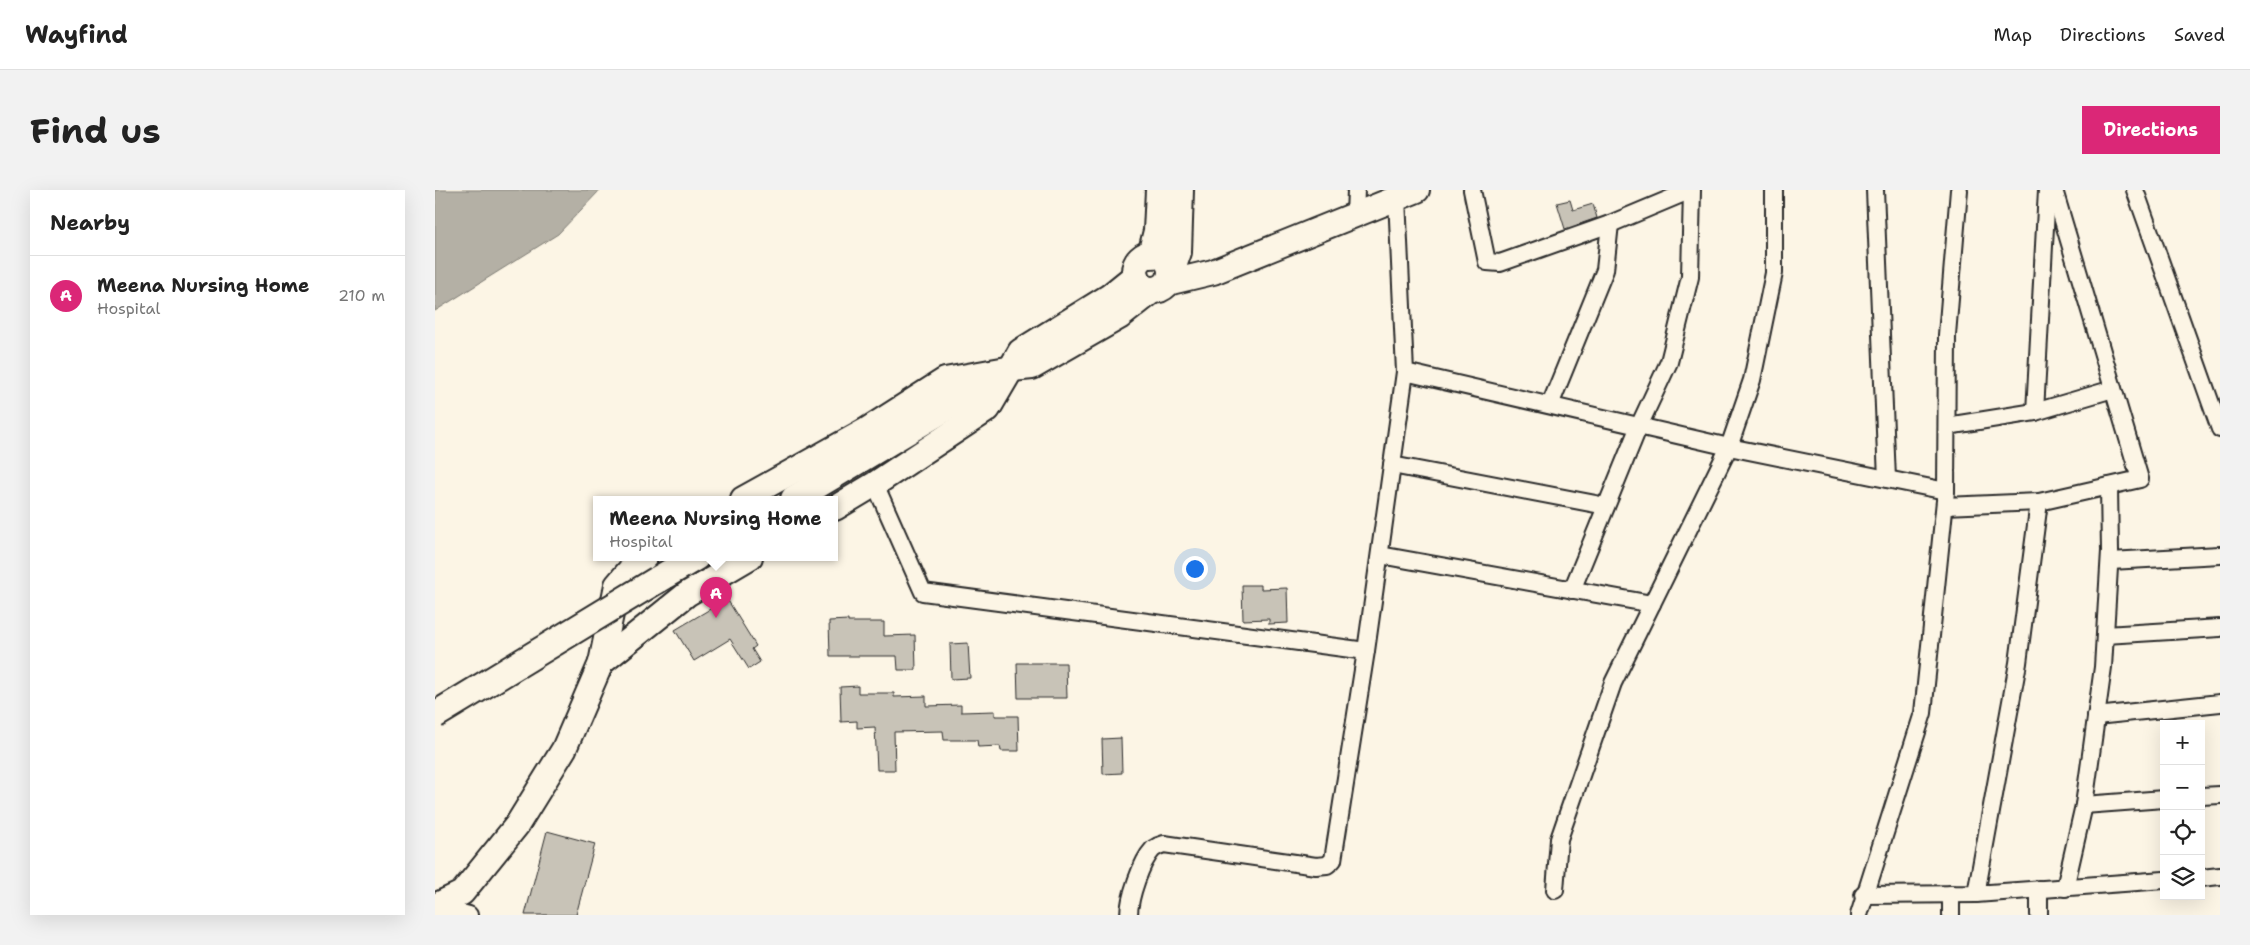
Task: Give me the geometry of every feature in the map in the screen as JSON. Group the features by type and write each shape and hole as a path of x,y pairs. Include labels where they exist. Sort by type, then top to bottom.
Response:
{"main road":[{"path":"1156,280 1167,261 1162,257 1151,254 1157,231 1159,190"},
{"path":"799,496 1011,368 1021,352 1111,297 1156,280 1178,252 1180,190"},
{"path":"435,715 689,561"}],"street":[{"path":"1355,215 1356,190"},
{"path":"1472,190 1487,262 1500,263 1610,224 1692,190 1690,277 1669,362 1639,426 1571,590"},
{"path":"1555,890 1559,839 1613,683 1729,447 1753,380 1774,273 1774,190"},
{"path":"1875,190 1887,479"},
{"path":"1859,915 1863,895 1923,713 1946,498 1947,335 1959,190"},
{"path":"2035,412 2047,190"},
{"path":"1405,372 1729,447 1887,479 1946,498 2039,502 2140,479 2054,190"},
{"path":"2135,190 2220,429"},
{"path":"1129,915 1129,902 1145,862 1154,848 1164,844 1316,866 1327,866 1333,860 1366,651 1405,372 1407,194 1213,272 1156,280"},
{"path":"1550,406 1605,270 1610,224"},
{"path":"838,506 988,410 1011,368"},
{"path":"748,496 865,431 945,380 1011,368"},
{"path":"1947,426 2035,412 2113,389"},
{"path":"1392,465 1606,506"},
{"path":"875,484 923,592 1366,651"},
{"path":"2065,888 2085,805 2105,635 2110,561 2109,486"},
{"path":"1976,894 2017,662 2039,502"},
{"path":"2110,561 2220,555"},
{"path":"1380,556 1652,604"},
{"path":"435,906 462,893 517,825 564,749 601,663 617,585 640,561"},
{"path":"601,663 687,594 743,561"},
{"path":"2105,635 2220,628"},
{"path":"2096,716 2220,703"},
{"path":"2205,796 2220,795"},
{"path":"2085,805 2160,799"},
{"path":"2205,878 2220,876"},
{"path":"1863,895 1976,894 2160,880"},
{"path":"2039,890 2039,915"},
{"path":"1951,894 1951,915"},
{"path":"435,906 469,915"}],"shaded area":[{"path":"435,190 600,190 558,234 435,311"}],"building":[{"path":"1570,200 1573,210 1593,204 1597,218 1565,229 1557,203"},
{"path":"1242,585 1261,585 1261,589 1287,588 1288,623 1269,624 1269,619 1243,620"},
{"path":"727,599 756,646 752,649 760,662 749,669 730,639 694,661 675,630"},
{"path":"848,620 848,622 884,622 884,636 915,635 916,670 898,670 897,656 830,656 829,621"},
{"path":"968,643 970,678 951,679 950,644"},
{"path":"1017,663 1066,663 1067,698 1018,698"},
{"path":"858,686 858,693 894,693 894,697 926,696 926,706 961,705 961,712 995,711 995,716 1018,716 1019,751 1001,751 1000,746 978,747 977,740 944,740 943,731 894,732 895,770 877,770 875,727 857,728 857,721 841,722 840,687"},
{"path":"1121,738 1122,773 1103,774 1102,739"},
{"path":"547,831 595,844 576,915 525,915"}],"place":[{"name":"Meena Nursing Home","path":"716,618"}]}
